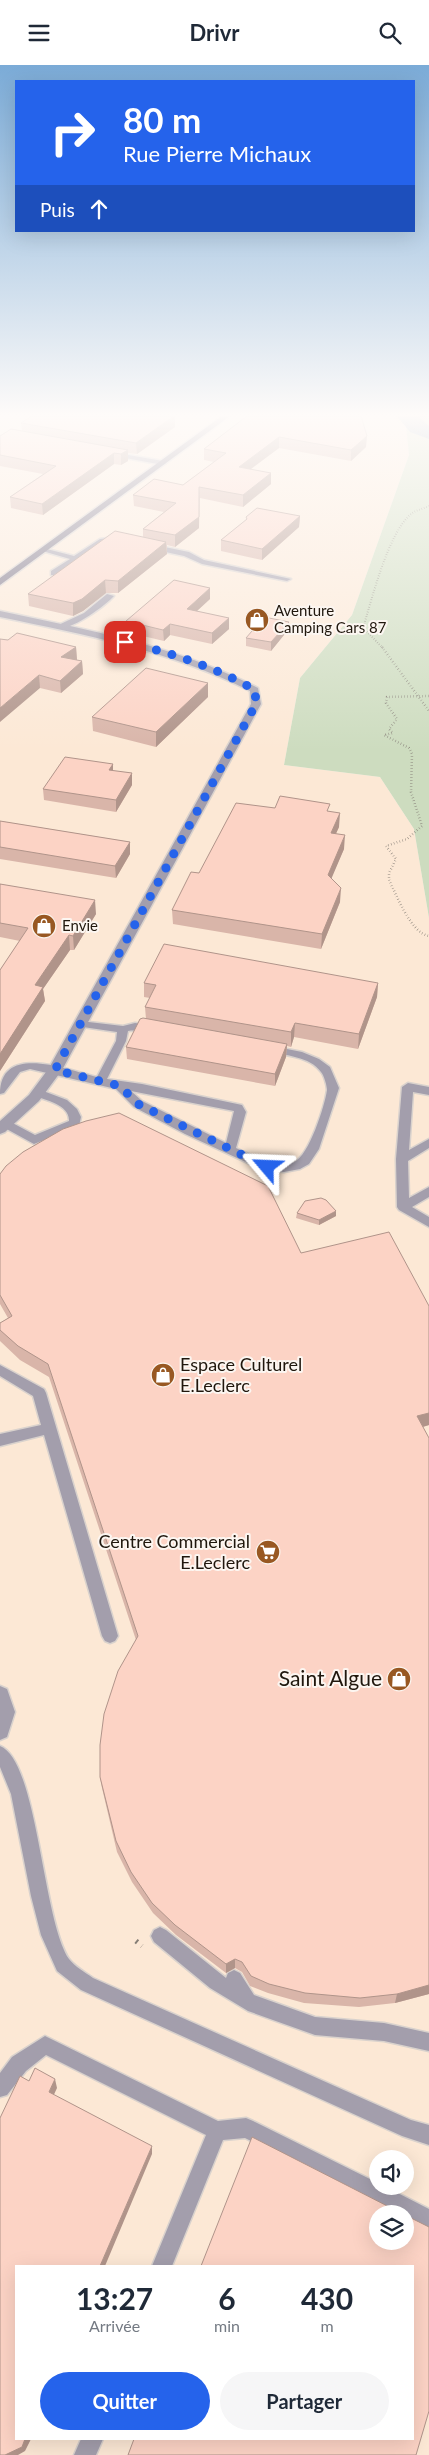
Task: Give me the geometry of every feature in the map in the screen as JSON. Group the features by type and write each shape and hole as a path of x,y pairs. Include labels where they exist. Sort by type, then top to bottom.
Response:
{"street":[{"path":"0,582 74,528"},
{"path":"0,614 158,650 235,679 255,690 256,704 55,1070 38,1093 3,1126"},
{"path":"0,1695 5,1712 0,1731"}],"lane":[{"path":"54,573 102,540 122,540"},
{"path":"140,544 186,554 202,562 287,579"},
{"path":"43,550 75,559"},
{"path":"58,627 87,615 110,596"},
{"path":"80,1024 123,1029 144,1026 164,1029"},
{"path":"101,1081 121,1041 123,1029"},
{"path":"120,1086 138,1104 267,1167 296,1166 306,1161 315,1146 333,1088 326,1070 315,1061 298,1054 260,1047"},
{"path":"0,1090 16,1069 30,1065 120,1086 142,1088 238,1108 240,1112 230,1150"},
{"path":"403,1207 402,1159 408,1087 429,1091"},
{"path":"3,1126 34,1140 75,1123 77,1119 73,1111 38,1093"},
{"path":"402,1159 429,1143"},
{"path":"403,1207 429,1191"},
{"path":"403,1207 429,1223"},
{"path":"0,1370 39,1393 110,1636"},
{"path":"0,1440 48,1429"},
{"path":"0,1754 12,1768 19,1791 32,1856 54,1943 64,1965 74,1975 87,1984 391,2121 429,2135"},
{"path":"160,1936 216,1982 248,2002 315,2026 384,2032 429,2042"},
{"path":"234,1979 248,2002"},
{"path":"0,2088 19,2065 45,2045 217,2131 246,2128 429,2219"},
{"path":"162,2265 217,2131"},
{"path":"85,2455 92,2440"}],"path":[{"path":"401,528 375,589 363,628 378,642 429,711"},
{"path":"429,696 417,695 403,699 387,697 386,703 397,719 389,729 393,733 384,735 409,747 412,754 410,767 411,792 422,826 407,839 386,845 396,859 389,873 388,880 398,900 423,935 429,936"}],"shaded area":[{"path":"0,528 383,528 352,615 300,678 284,765 380,777 414,829 429,918 429,2455 0,2455"}],"green space":[{"path":"383,528 429,528 429,918 414,829 380,777 284,765 300,678 352,615"}],"building":[{"path":"145,528 185,528 175,535 143,529"},
{"path":"236,528 287,528 262,549 221,540"},
{"path":"115,531 166,542 118,581 105,580 82,599 73,603 28,594"},
{"path":"174,580 210,588 187,609 229,618 212,633 170,624 163,630 126,621"},
{"path":"264,617 289,622 271,642 246,638"},
{"path":"17,633 76,647 61,657 82,661 60,681 39,675 0,708 0,639 8,640"},
{"path":"146,668 208,683 156,732 92,717"},
{"path":"65,757 113,764 109,770 132,773 116,800 43,789"},
{"path":"280,796 330,804 327,811 340,813 331,833 345,835 328,875 341,888 322,934 172,910 191,872 199,873 236,803 275,808"},
{"path":"0,821 130,842 115,866 0,847"},
{"path":"0,884 95,900 73,936 69,935 35,985 43,987 0,1054 0,970 28,928 0,923"},
{"path":"164,944 378,983 359,1034 295,1023 291,1032 145,1007 156,985 144,983"},
{"path":"140,1019 287,1044 275,1074 126,1047"},
{"name":"Centre Commercial E.Leclerc","path":"119,1113 268,1186 301,1253 389,1232 429,1306 429,1413 417,1416 429,1438 429,1985 397,1994 360,1998 305,1993 269,1984 251,1976 242,1962 235,1959 226,1964 175,1925 152,1903 131,1872 116,1841 100,1777 100,1745 104,1714 118,1671 138,1636 48,1364 18,1346 0,1330 0,1323 12,1316 0,1295 0,1174 6,1166 23,1152 63,1129"},
{"path":"321,1198 326,1200 336,1211 319,1220 297,1213 305,1201"},
{"path":"35,2068 55,2079 49,2092 152,2146 100,2265 15,2265 15,2440 25,2440 22,2447 5,2455 0,2455 0,2118 20,2076 29,2081"},
{"path":"252,2137 385,2205 369,2205 369,2250 414,2250 414,2220 429,2227 429,2411 416,2455 128,2455 134,2440 414,2440 414,2265 201,2265"}],"place":[{"name":"Aventure Camping Cars 87","path":"257,620"},
{"name":"Envie","path":"44,926"},
{"name":"Espace Culturel E.Leclerc","path":"163,1375"},
{"name":"Centre Commercial E.Leclerc","path":"268,1552"},
{"name":"Saint Algue","path":"399,1679"}],"route":[{"path":"125,642 158,650 235,679 255,690 256,704 55,1070 120,1086 138,1104 189,1131 267,1167"}]}
